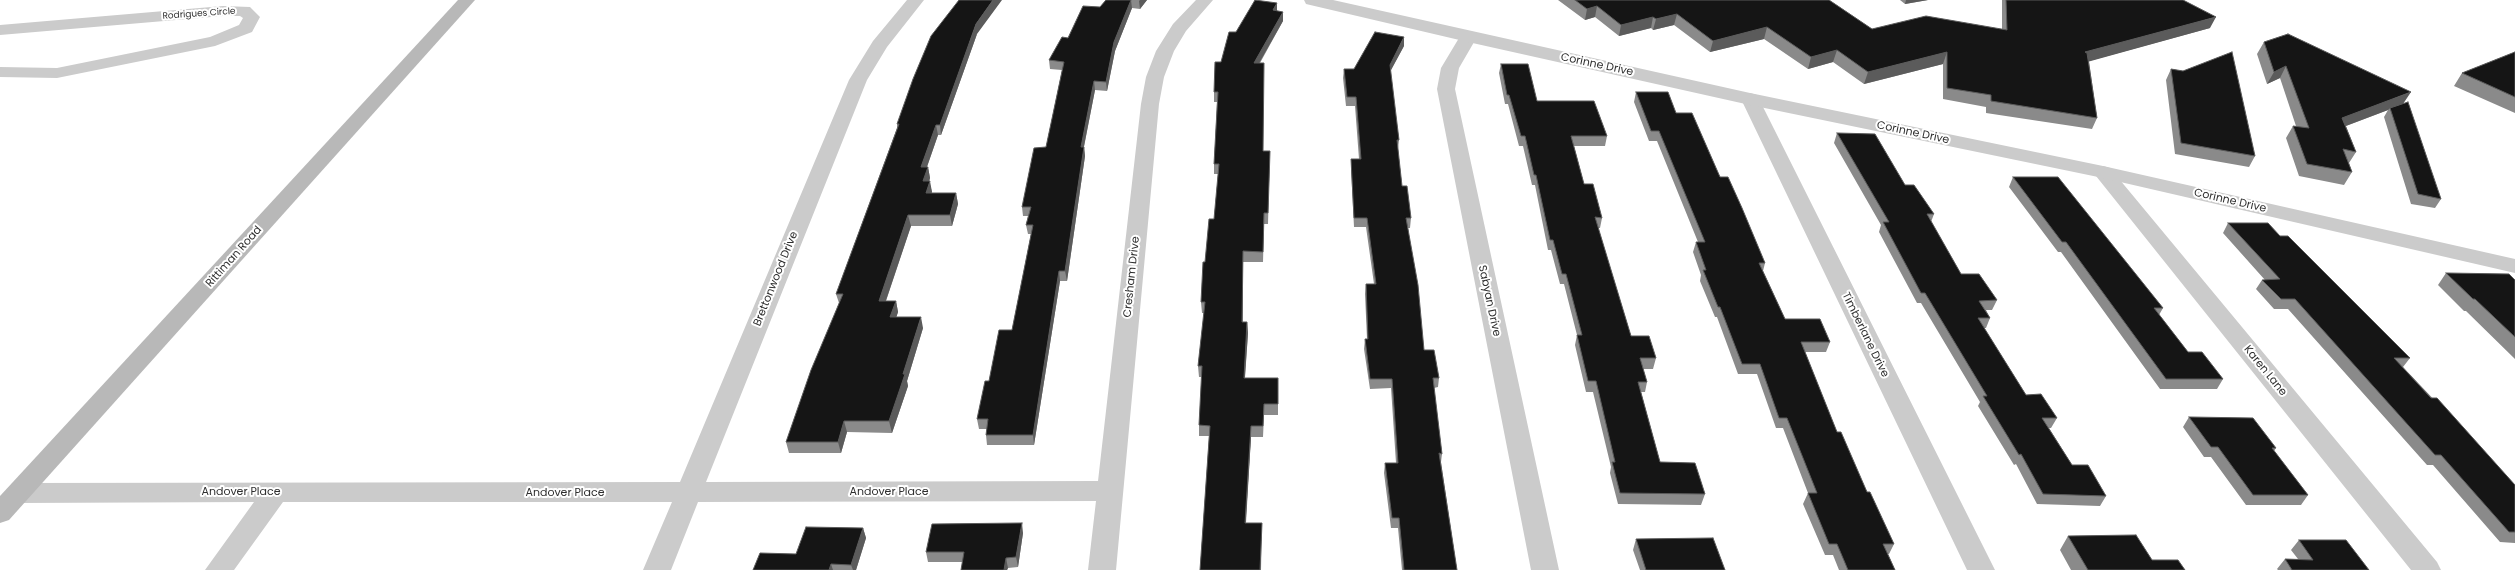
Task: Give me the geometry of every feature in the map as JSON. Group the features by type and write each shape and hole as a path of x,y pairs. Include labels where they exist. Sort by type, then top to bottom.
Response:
{"main road":[{"name":"Rittiman Road","path":"0,513 467,0"}],"street":[{"name":"Brettonwood Drive","path":"657,570 858,80 878,45 916,0"},
{"name":"Cresham Drive","path":"1102,570 1150,104 1155,77 1164,51 1179,28 1205,0"},
{"name":"Corinne Drive","path":"1312,0 1468,37 1750,99 2103,172 2515,266"},
{"name":"Rodrigues Circle","path":"0,30 223,11 244,11 252,17 246,28 215,42 57,74 0,72"},
{"name":"Sabyan Drive","path":"1468,37 1450,68 1446,89 1545,570"},
{"name":"Timberlane Drive","path":"1750,99 1981,570"},
{"name":"Karen Lane","path":"2103,172 2427,570"},
{"name":"Andover Place","path":"19,493 688,493 1110,491"},
{"path":"219,570 276,492"}],"building":[{"path":"959,0 993,0 976,24 940,125 936,125 921,167 928,167 923,181 930,181 926,193 956,193 950,215 908,215 879,301 896,301 890,317 921,317 903,374 905,374 889,421 844,421 838,442 786,442 811,370 843,294 836,294 899,124 897,124 913,79 931,36"},
{"path":"1106,0 1131,0 1114,42 1106,82 1094,81 1081,147 1084,147 1065,271 1059,271 1033,435 986,435 988,419 977,419 985,381 989,381 999,330 1012,330 1033,225 1026,225 1031,207 1022,207 1034,148 1046,147 1064,62 1049,60 1062,37 1068,38 1083,6 1100,7"},
{"path":"1255,0 1277,3 1273,10 1283,12 1254,63 1264,63 1263,151 1270,151 1268,213 1264,213 1263,252 1243,251 1242,322 1247,322 1244,378 1278,378 1278,404 1264,404 1263,426 1251,426 1245,523 1262,523 1260,570 1200,570 1210,426 1199,425 1202,366 1198,366 1205,302 1201,302 1203,262 1205,262 1209,219 1214,219 1219,164 1214,164 1218,92 1214,92 1215,62 1221,62 1229,32 1236,32"},
{"path":"1575,0 1829,0 1872,29 1926,16 2007,30 2006,0 2183,0 2216,17 2085,52 2087,53 2097,118 1991,101 1991,95 1947,88 1947,52 1868,72 1837,50 1811,57 1767,27 1713,41 1677,14 1656,19 1653,17 1621,25 1597,6 1587,9"},
{"path":"1375,32 1404,37 1390,65 1399,140 1397,140 1402,186 1407,186 1411,218 1406,218 1418,285 1424,350 1434,350 1439,378 1433,378 1442,454 1439,453 1457,570 1404,570 1399,518 1392,518 1385,463 1398,463 1392,379 1370,379 1365,339 1368,339 1366,284 1376,284 1367,218 1354,218 1351,159 1361,159 1356,97 1347,97 1344,69 1354,69"},
{"path":"2288,34 2411,92 2342,118 2356,152 2343,149 2352,172 2307,164 2293,126 2309,128 2286,66 2274,72 2264,42"},
{"path":"2232,52 2255,156 2181,143 2171,69 2183,71"},
{"path":"2515,52 2515,97 2462,73"},
{"path":"1501,64 1528,64 1537,101 1594,101 1607,136 1571,136 1584,184 1593,184 1602,218 1595,217 1631,336 1649,336 1656,358 1640,358 1647,382 1638,382 1660,462 1695,463 1705,494 1620,493 1612,462 1615,462 1596,381 1588,381 1577,335 1582,335 1566,274 1562,274 1553,240 1550,240 1536,175 1534,175 1525,136 1521,136 1509,95 1507,95"},
{"path":"1636,92 1668,92 1676,113 1692,113 1720,177 1728,177 1742,208 1765,263 1759,263 1785,319 1820,319 1830,342 1801,342 1837,432 1841,432 1867,492 1870,492 1894,544 1883,544 1895,570 1848,570 1837,544 1829,544 1808,493 1817,493 1787,418 1779,418 1760,364 1742,364 1720,307 1718,307 1703,270 1706,270 1696,242 1705,242 1659,131 1651,131"},
{"path":"2408,102 2441,199 2418,194 2390,108"},
{"path":"1837,133 1875,134 1905,185 1914,185 1934,214 1927,214 1961,274 1979,274 1997,300 1979,301 1990,318 1978,318 2026,395 2041,394 2057,418 2042,418 2072,465 2088,465 2106,496 2043,494 2021,454 2019,455 1983,396 1987,396 1925,293 1921,293 1883,222 1889,222"},
{"path":"2013,177 2058,177 2163,308 2154,308 2188,352 2202,352 2223,379 2166,379 2066,242 2062,242"},
{"path":"2228,223 2268,223 2280,236 2288,236 2410,358 2394,358 2431,398 2437,398 2515,485 2515,532 2509,532 2441,455 2435,455 2295,299 2281,299 2262,280 2280,279"},
{"path":"2446,273 2509,274 2515,280 2515,337 2475,299 2473,299"},
{"path":"2189,417 2253,418 2276,448 2272,448 2308,495 2253,495 2218,447 2211,447"},
{"path":"1022,523 1016,557 1006,558 1004,570 961,570 964,552 926,552 932,524"},
{"path":"806,527 863,528 851,565 831,564 829,570 753,570 760,553 796,554"},
{"path":"2136,535 2152,560 2178,560 2185,570 2088,570 2068,536"},
{"path":"1713,538 1725,570 1646,570 1636,539"},
{"path":"2299,540 2346,540 2369,570 2292,570 2285,559 2313,560"}]}
